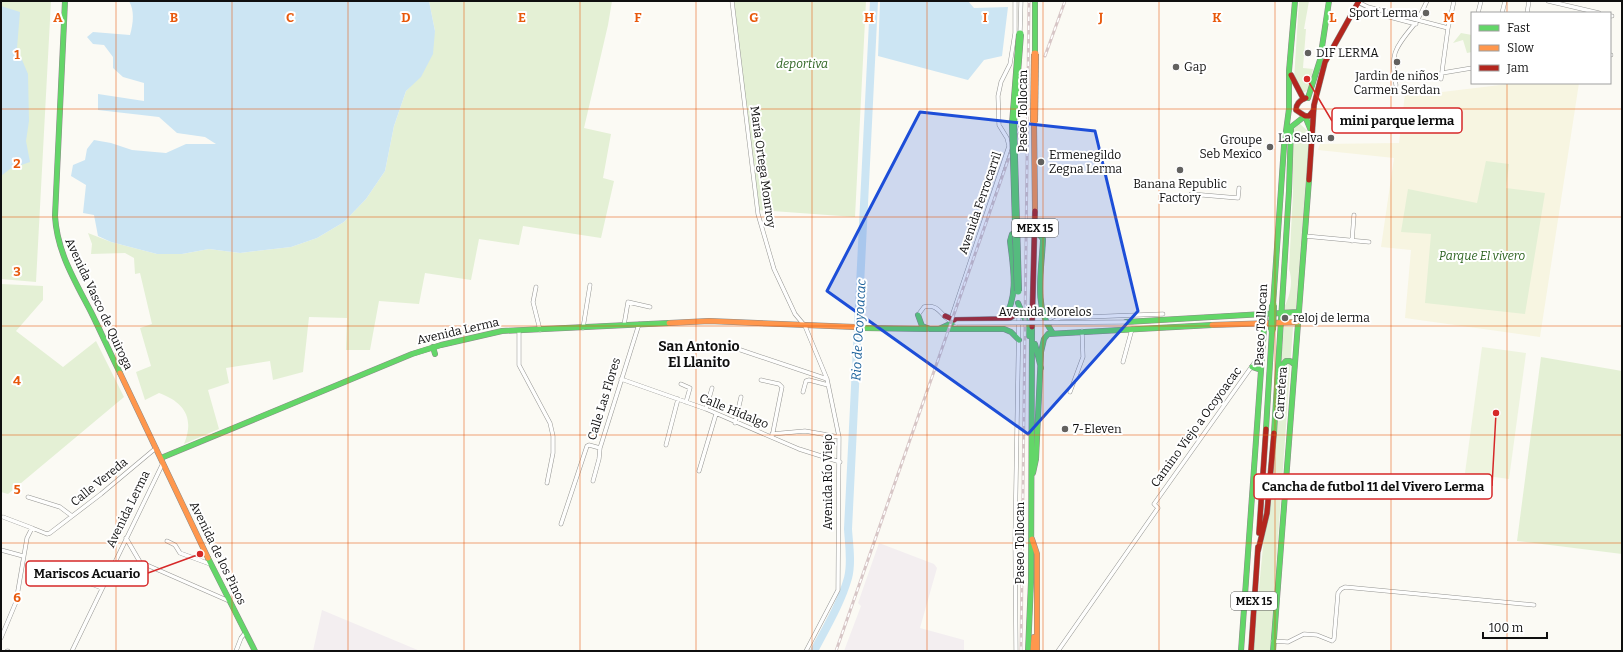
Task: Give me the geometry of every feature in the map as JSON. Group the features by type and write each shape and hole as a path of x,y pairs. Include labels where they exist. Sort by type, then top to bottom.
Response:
{"main road":[{"name":"Avenida Vasco de Quiroga","path":"65,1 55,216 56,236 74,278 162,461"},
{"name":"Paseo Tollocan","path":"1030,605 1031,351 1033,334 1035,244 1035,1"},
{"name":"Paseo Tollocan","path":"1251,651 1284,146 1294,108 1289,71 1295,1"},
{"path":"1323,61 1329,1"},
{"path":"1313,136 1308,125 1294,108 1300,100 1306,98 1323,61 1357,3"},
{"path":"938,330 951,320 1004,319 1010,318 1019,312 1013,124 1020,34"},
{"name":"Carretera","path":"1273,651 1314,107 1323,61"},
{"path":"1258,551 1267,513 1272,470 1289,191 1291,127 1302,118 1309,116 1314,107 1306,98 1289,71"},
{"path":"1004,319 1010,312 1013,301 1010,241 1012,234 1018,232"},
{"path":"1038,233 1043,239 1042,311 1044,320 1051,331"},
{"path":"1018,303 1028,326 1031,351"},
{"name":"Avenida Morelos","path":"1041,368 1044,339 1051,331 1082,331 1130,324 1298,312"},
{"path":"1241,651 1265,314"},
{"path":"863,328 910,328 916,324 918,315"},
{"path":"918,315 922,326 930,329"},
{"path":"1254,315 1255,323"},
{"name":"Avenida Lerma","path":"162,461 412,354 434,350 502,331 709,321 805,326"},
{"name":"Avenida Morelos","path":"1130,324 1146,328 1298,322"},
{"path":"805,326 854,327"},
{"name":"Avenida Morelos","path":"910,328 938,330 1004,329 1011,332 1019,340"},
{"path":"1031,480 1036,459 1041,368 1033,334"},
{"path":"1279,369 1286,360 1290,360 1294,364"},
{"path":"1252,367 1261,370"},
{"name":"Avenida de los Pinos","path":"162,461 210,564 255,651"},
{"path":"1031,534 1037,554 1037,651"},
{"path":"1030,605 1034,628 1033,651"},
{"name":"MEX 15","path":"1028,651 1030,605"}],"street":[{"name":"María Ortega Monrroy","path":"732,1 758,214 774,269 795,314 805,326"},
{"name":"Avenida Ferrocarril","path":"951,320 1009,146 1007,138 999,125 998,108 1001,82 1007,72 1014,33 1015,1"},
{"path":"1020,34 1021,1"},
{"path":"1396,85 1392,65 1394,54 1405,34 1414,25 1427,1"},
{"path":"1441,79 1448,28 1454,1"},
{"path":"1478,12 1481,1"},
{"path":"1502,12 1505,1"},
{"path":"1527,12 1529,1"},
{"path":"1548,1 1595,12"},
{"path":"1357,3 1367,9 1414,25 1425,22"},
{"path":"1367,9 1448,28"},
{"path":"1442,73 1471,68"},
{"path":"1291,127 1294,108"},
{"path":"1191,194 1238,198 1239,188"},
{"path":"1352,241 1354,215"},
{"path":"1305,236 1369,242"},
{"path":"583,328 590,285"},
{"path":"536,287 533,302 540,330"},
{"path":"624,325 628,302 650,307"},
{"path":"918,315 921,309 929,306 938,308 951,320"},
{"path":"1016,651 1014,539 1019,312"},
{"path":"1051,331 1049,325 1052,321 1060,318 1163,314"},
{"name":"Avenida Morelos","path":"951,320 1130,324"},
{"name":"Calle Las Flores","path":"593,481 599,459 600,448 639,324"},
{"path":"1123,362 1130,324"},
{"name":"Avenida Río Viejo","path":"805,326 827,379 840,437 839,578 837,596 806,651"},
{"path":"854,327 863,328"},
{"path":"519,331 519,365 550,423 553,436 553,452 547,483"},
{"path":"1070,392 1083,357 1082,331"},
{"path":"723,344 827,379"},
{"name":"Camino Viejo a Ocoyoacac","path":"1058,651 1158,508 1154,504 1262,351"},
{"name":"Calle Hidalgo","path":"621,379 706,409 735,423 767,435 772,435 799,449 840,462"},
{"path":"761,380 779,384 782,387 772,435 805,431 840,437"},
{"path":"803,392 806,381 809,380 828,385"},
{"path":"681,384 690,388 686,402"},
{"path":"706,409 712,388"},
{"path":"735,423 742,397"},
{"path":"666,445 678,399"},
{"path":"699,471 716,414"},
{"path":"561,524 587,446 589,445 600,448"},
{"name":"Calle Vereda","path":"32,528 47,534 54,530 156,448"},
{"name":"Avenida Lerma","path":"72,651 162,461"},
{"path":"28,497 60,507 72,516"},
{"path":"1,638 16,602 26,538 32,528 3,517"},
{"path":"126,538 140,562 229,601"},
{"path":"166,541 176,545 180,552 210,564"},
{"path":"1,550 23,556"},
{"path":"62,573 102,588"},
{"path":"1273,641 1288,642 1304,634 1317,635 1332,641 1334,639 1338,593 1341,588 1345,587 1534,605"},
{"path":"236,651 241,638 246,633"}],"highlighted area":[{"path":"920,112 1095,131 1138,311 1028,434 827,291"}],"shaded area":[{"path":"879,543 934,564 937,568 920,628 964,640 964,651 844,651 861,606 858,603"},
{"path":"322,610 420,651 313,651"}],"green space":[{"path":"1,1 51,1 36,282 1,279"},
{"path":"429,1 612,1 608,25 584,128 611,134 603,178 614,181 601,238 523,226 519,245 479,239 471,280 425,273 419,304 379,301 370,350 346,350 347,318 309,317 303,372 273,380 270,361 226,368 229,383 208,390 219,429 184,444 187,435 188,419 181,406 175,401 159,393 145,400 136,372 151,366 140,328 152,324 140,273 135,274 134,258 125,253 91,254 92,244 88,233 111,242 157,254 182,254 209,249 240,253 291,247 317,238 344,222 366,199 385,171 394,126 406,91 422,74 435,31"},
{"name":"deportiva","path":"734,1 866,1 855,217 757,210"},
{"path":"1299,1 1309,1 1304,29 1306,29 1303,68 1313,69 1309,89 1305,92 1301,92 1294,80"},
{"path":"1461,33 1471,35 1471,52 1467,53 1463,40 1453,43"},
{"path":"1509,84 1579,84 1540,337 1405,318 1411,250 1381,247 1394,158 1318,150 1320,144 1399,143 1405,94 1442,92"},
{"path":"1299,123 1313,136 1298,313 1281,313 1286,303 1291,286 1289,269 1293,193 1292,131"},
{"name":"Parque El vivero","path":"1486,161 1509,164 1506,188 1545,193 1525,314 1425,303 1431,234 1401,232 1408,189 1477,203"},
{"path":"1,284 43,286 43,300 16,331 63,367 96,341 124,397 8,494 1,492"},
{"path":"1284,327 1293,327 1270,651 1253,651"},
{"path":"1482,347 1526,353 1509,479 1465,473"},
{"path":"1541,357 1622,371 1622,554 1517,541"}],"water":[{"path":"129,1 429,1 435,31 433,54 421,77 406,91 394,126 385,171 366,199 344,222 317,238 291,247 240,253 209,249 182,254 157,254 111,242 98,236 94,215 83,213 86,185 71,176 73,165 85,160 87,149 94,140 111,143 132,150 166,153 186,144 216,144 205,137 177,133 159,117 98,110 98,94 144,101 144,83 123,77 113,68 113,57 104,45 93,44 87,37 93,32 130,35 133,18"},
{"path":"880,1 968,1 974,8 1008,7 1002,56 984,60 968,80 878,56"},
{"path":"1,6 20,12 17,48 28,74 29,121 26,141 30,162 10,169 1,176"}],"waterway":[{"name":"Rio de Ocoyoacac","path":"814,651 841,597 848,578 850,566 848,529 874,1"}],"tunnel":[{"path":"1018,232 1037,233"}],"railway":[{"path":"1021,651 1029,1"},
{"path":"1045,56 1065,1"},
{"path":"836,651 1021,123"}],"traffic: fast":[{"path":"65,1 55,216 56,229 68,266 120,373"},
{"path":"1035,1 1035,54"},
{"path":"1273,305 1284,146 1289,109 1289,71 1295,1"},
{"path":"1308,98 1320,60 1329,1"},
{"path":"1018,291 1013,124 1020,34"},
{"path":"1305,116 1312,133"},
{"path":"1274,433 1289,191 1291,127 1305,116"},
{"path":"1273,651 1309,180"},
{"path":"1004,319 1012,301 1014,281 1010,241 1012,234 1018,232"},
{"path":"1038,233 1043,239 1040,275 1042,310 1046,322 1052,332"},
{"path":"1018,303 1028,326 1029,336"},
{"path":"1272,330 1273,305"},
{"path":"1126,322 1298,312"},
{"path":"1241,651 1265,314"},
{"path":"918,315 922,326 930,329 1004,329 1011,332 1019,340"},
{"path":"161,458 412,354 441,345 502,331 669,323"},
{"path":"939,329 952,323"},
{"path":"1033,473 1036,459 1041,352 1044,339 1048,334 1212,325"},
{"path":"1028,651 1031,582 1032,327"},
{"path":"863,328 927,329"},
{"path":"1266,429 1272,330"},
{"path":"1035,344 1041,368"},
{"path":"433,347 435,354"},
{"path":"1279,369 1286,361 1290,361 1294,364"},
{"path":"1252,367 1261,370"},
{"path":"208,558 255,651"}],"traffic: slow":[{"path":"1034,122 1035,54"},
{"path":"1034,122 1035,211"},
{"path":"669,323 709,321 855,327"},
{"path":"1212,325 1298,322"},
{"path":"120,373 208,558"},
{"path":"1032,539 1037,554 1037,651"},
{"path":"1033,651 1034,637"}],"traffic: jam":[{"path":"1309,180 1314,105 1325,62 1359,1"},
{"path":"1291,75 1303,98"},
{"path":"1306,98 1299,102 1296,110 1305,116 1309,116 1313,111"},
{"path":"1032,327 1035,211"},
{"path":"945,316 954,320 1004,319 1010,318 1019,312"},
{"path":"1259,533 1266,429"},
{"path":"1258,551 1267,513 1274,433"},
{"path":"1251,651 1258,547"}],"place":[{"name":"Sport Lerma","path":"1426,13"},
{"name":"DIF LERMA","path":"1308,53"},
{"name":"Jardin de niños Carmen Serdan","path":"1397,62"},
{"name":"Gap","path":"1176,67"},
{"name":"mini parque lerma","path":"1307,79"},
{"name":"La Selva","path":"1331,138"},
{"name":"Groupe Seb Mexico","path":"1270,147"},
{"name":"Ermenegildo Zegna Lerma","path":"1041,162"},
{"name":"Banana Republic Factory","path":"1180,170"},
{"name":"reloj de lerma","path":"1285,318"},
{"name":"Cancha de futbol 11 del Vivero Lerma","path":"1496,413"},
{"name":"7-Eleven","path":"1065,429"},
{"name":"Mariscos Acuario","path":"200,554"}],"district":[{"name":"San Antonio El Llanito","path":"699,354"}]}
